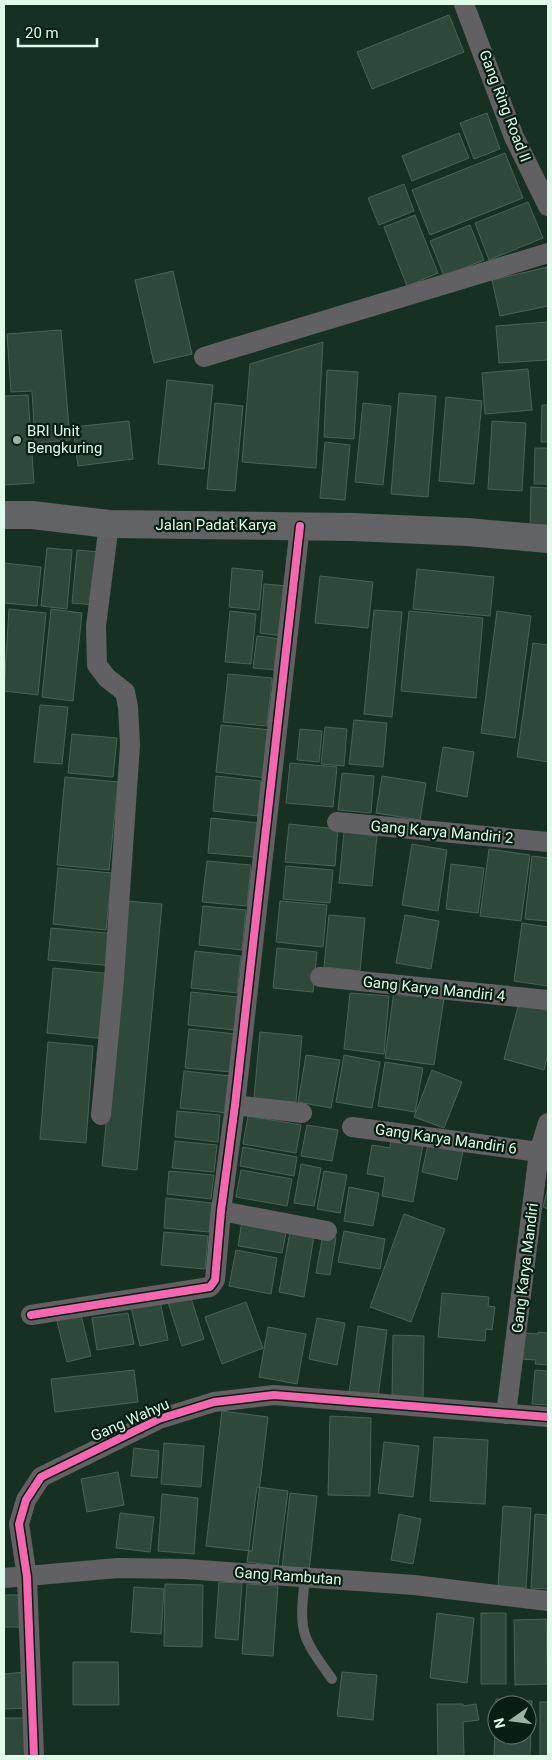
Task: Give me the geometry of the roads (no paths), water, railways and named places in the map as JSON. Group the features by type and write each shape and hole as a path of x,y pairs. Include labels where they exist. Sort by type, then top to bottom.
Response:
{"main road":[{"name":"Jalan Padat Karya","path":"4,515 32,515 109,524 300,526 467,532 548,539"}],"street":[{"name":"Gang Ring Road II","path":"464,4 514,137 548,206"},
{"path":"204,356 548,254"},
{"path":"101,1115 114,979 130,745 128,707 125,692 107,678 97,665 96,626 109,524"},
{"path":"32,1316 210,1287 215,1280 221,1210 235,1105 300,526"},
{"name":"Gang Karya Mandiri 2","path":"337,822 548,842"},
{"name":"Gang Karya Mandiri 4","path":"320,977 548,1000"},
{"path":"235,1105 302,1113"},
{"name":"Gang Karya Mandiri","path":"506,1414 540,1220 539,1152 548,1123"},
{"name":"Gang Karya Mandiri 6","path":"352,1126 539,1152"},
{"path":"221,1210 327,1231"},
{"name":"Gang Wahyu","path":"34,1756 27,1577 19,1524 26,1500 41,1477 159,1419 214,1402 274,1395 548,1417"},
{"name":"Gang Rambutan","path":"4,1578 118,1568 185,1569 414,1585 548,1601"}],"lane":[{"path":"305,1577 302,1628 309,1648 332,1679"}],"place":[{"name":"BRI Unit Bengkuring","path":"17,440"}]}
